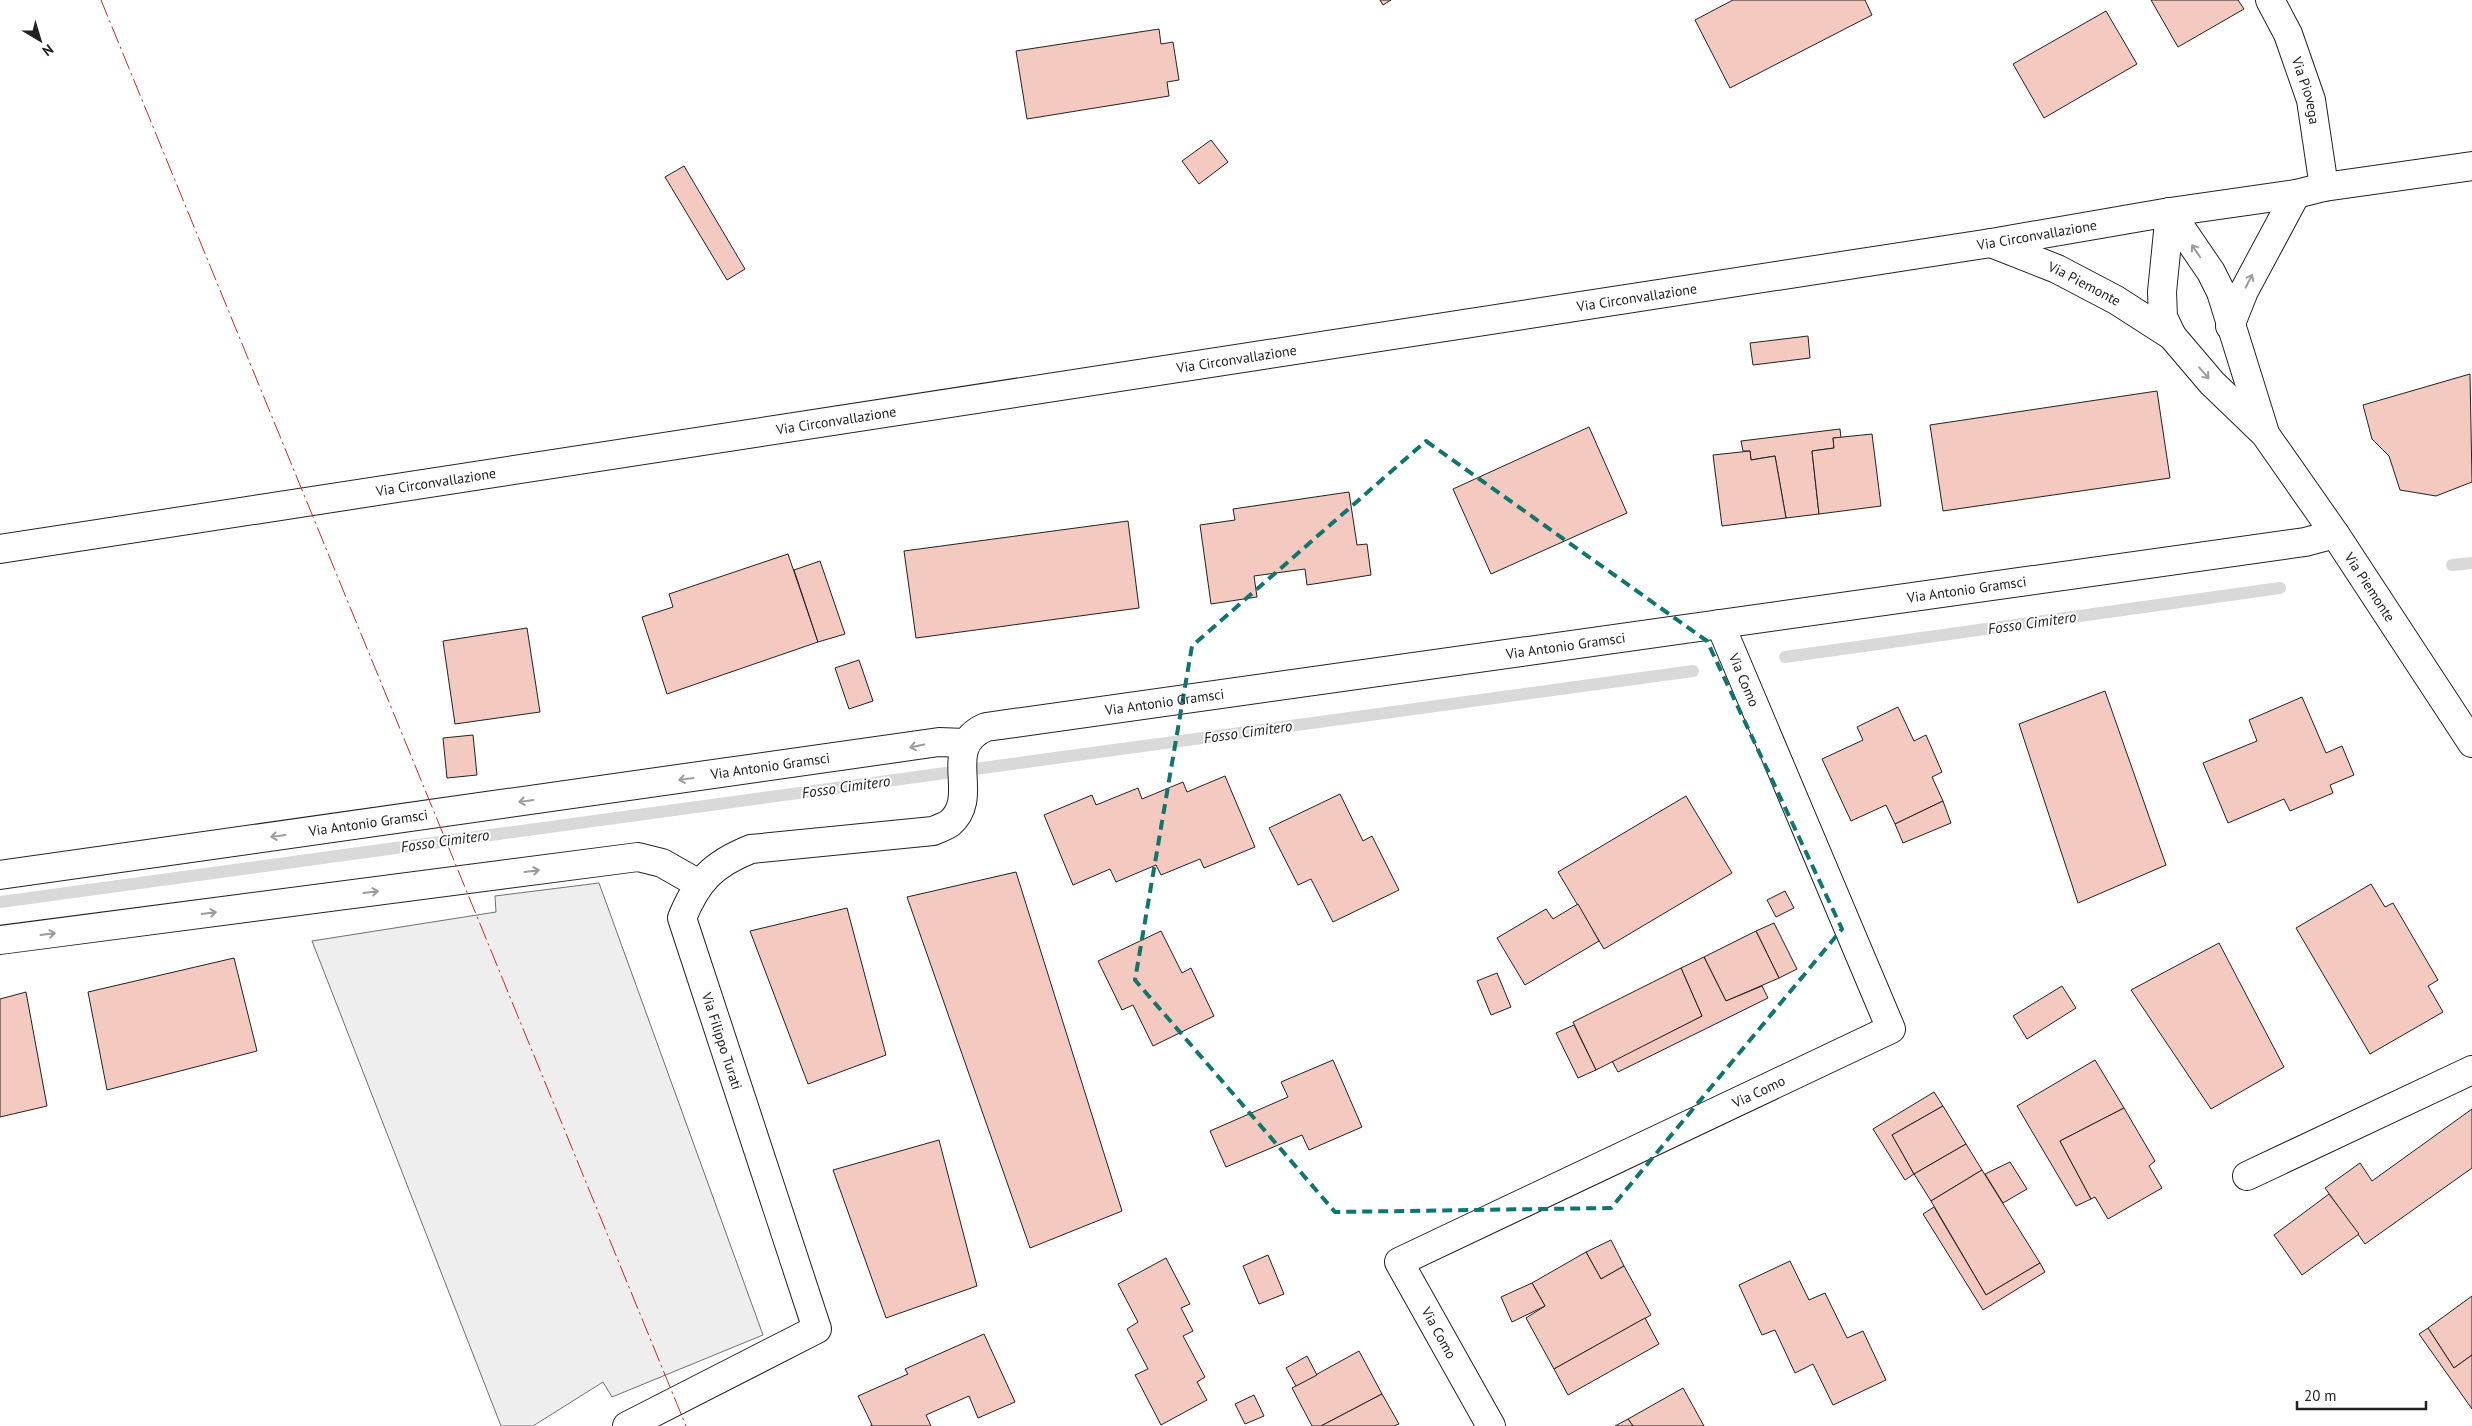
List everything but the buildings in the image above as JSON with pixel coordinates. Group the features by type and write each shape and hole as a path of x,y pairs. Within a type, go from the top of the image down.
{"street":[{"name":"Via Piovega","path":"2270,0 2288,34 2311,100 2324,187"},
{"name":"Via Circonvallazione","path":"0,549 1991,243 2170,212 2296,194 2324,187 2472,166"},
{"path":"2230,326 2244,291 2296,194"},
{"name":"Via Piemonte","path":"2170,212 2211,272 2221,292 2265,434"},
{"name":"Via Piemonte","path":"2170,212 2162,292 2163,317 2172,336 2212,383 2265,434 2335,534 2472,743"},
{"name":"Via Piemonte","path":"1991,243 2057,269 2116,300 2172,336"},
{"name":"Via Antonio Gramsci","path":"0,875 939,742 964,749 973,732 986,727 2305,542 2335,534"},
{"name":"Via Como","path":"1491,1426 1399,1262 1891,1029 1720,624"},
{"name":"Via Filippo Turati","path":"627,1426 817,1329 682,918 689,900 699,884 714,868 729,858 751,849 933,831 951,822 962,804 964,749"},
{"path":"0,940 638,857 662,863 699,884"},
{"path":"2247,1176 2472,1070"}],"highlighted area":[{"path":"1426,441 1707,641 1842,929 1611,1208 1335,1212 1135,980 1192,646"}],"shaded area":[{"path":"599,883 763,1335 612,1397 603,1382 533,1426 501,1426 312,941 496,912 495,896"}],"waterway":[{"name":"Fosso Cimitero","path":"2452,565 2472,563"},
{"name":"Fosso Cimitero","path":"1785,657 2280,588"},
{"name":"Fosso Cimitero","path":"0,902 1693,671"}],"power":[{"path":"101,0 686,1426"}]}
